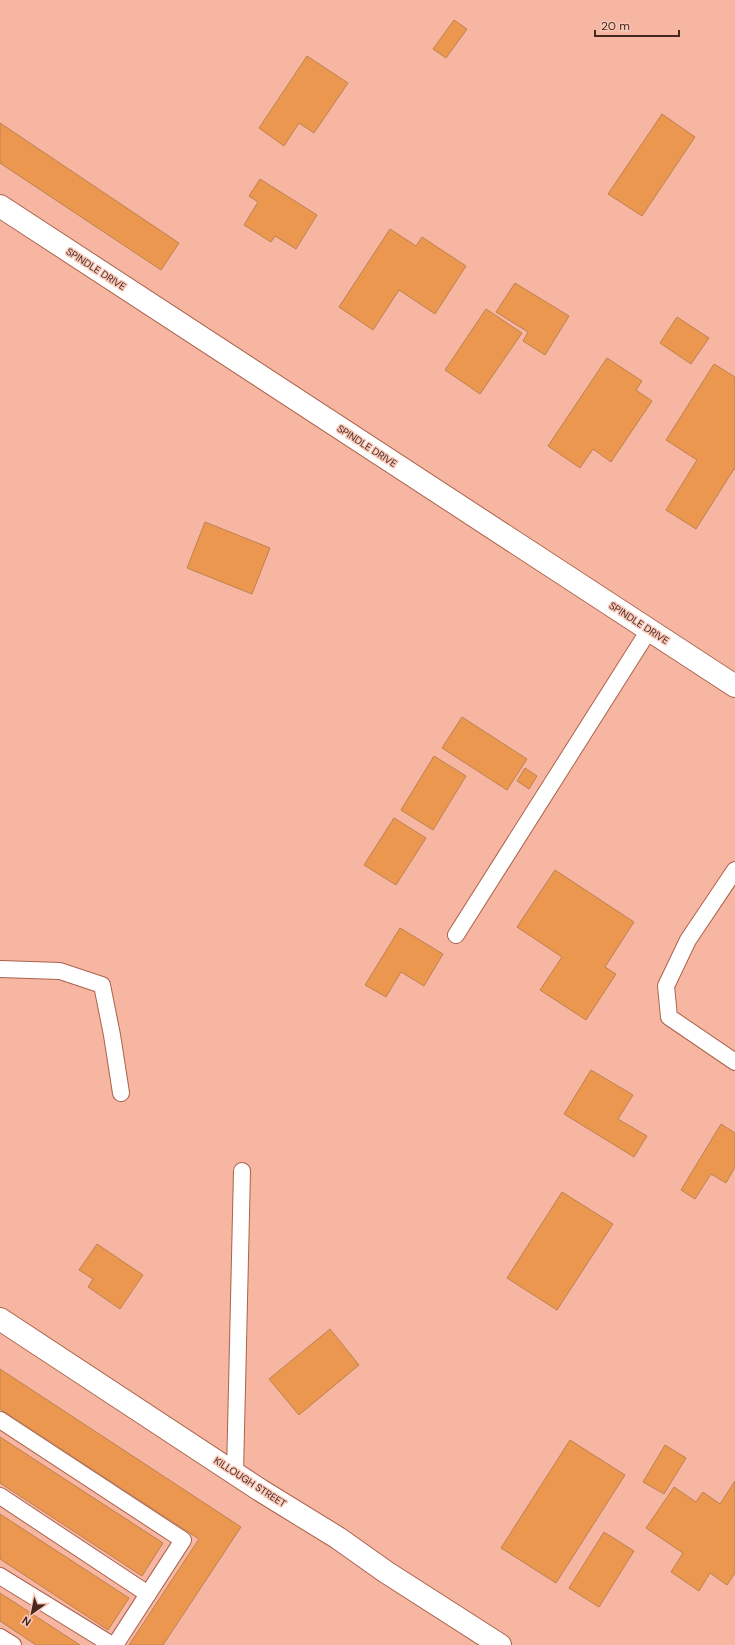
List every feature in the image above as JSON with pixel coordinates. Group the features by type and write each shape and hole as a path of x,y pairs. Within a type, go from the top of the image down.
{"street":[{"name":"SPINDLE DRIVE","path":"0,206 735,686"},
{"name":"KILLOUGH STREET","path":"0,1319 500,1645"}],"lane":[{"path":"456,935 649,630"},
{"path":"735,870 688,940 666,986 669,1017 735,1062"},
{"path":"0,969 60,971 102,985 122,1093"},
{"path":"235,1473 242,1171"},
{"path":"0,1420 183,1540 115,1645"},
{"path":"0,1496 148,1594"},
{"path":"0,1576 112,1645"},
{"path":"0,1637 12,1645"}],"building":[{"path":"454,20 467,29 446,58 433,49"},
{"path":"307,56 348,83 314,133 299,123 284,146 259,128"},
{"path":"662,114 695,137 642,216 608,194"},
{"path":"0,123 179,243 161,270 0,163"},
{"path":"260,179 317,215 296,249 275,236 271,242 244,225 258,202 249,196"},
{"path":"390,229 416,246 422,237 466,266 435,314 399,290 373,330 339,307"},
{"path":"515,283 569,316 545,355 523,341 528,332 496,312"},
{"path":"486,309 522,333 480,394 445,370"},
{"path":"677,317 709,338 691,364 660,343"},
{"path":"607,358 642,381 636,390 652,401 611,462 593,449 580,468 548,446"},
{"path":"714,364 735,377 735,470 734,469 696,529 666,510 697,460 666,440"},
{"path":"205,522 270,548 252,594 187,568"},
{"path":"462,717 527,759 507,790 442,748"},
{"path":"434,756 466,776 433,830 401,810"},
{"path":"525,768 537,776 529,789 517,781"},
{"path":"394,818 426,838 396,885 364,865"},
{"path":"555,870 634,922 605,967 616,974 586,1020 540,990 562,957 517,927"},
{"path":"400,928 443,954 424,986 401,972 386,997 365,985"},
{"path":"591,1070 633,1095 618,1119 647,1136 634,1157 564,1114"},
{"path":"721,1124 735,1133 735,1167 726,1183 711,1174 695,1199 681,1190"},
{"path":"562,1192 613,1224 557,1310 507,1278"},
{"path":"97,1244 143,1275 120,1309 88,1287 93,1279 79,1270"},
{"path":"330,1329 359,1365 299,1415 269,1379"},
{"path":"0,1369 241,1527 163,1645 129,1645 199,1539 0,1409"},
{"path":"0,1437 163,1543 142,1576 0,1483"},
{"path":"570,1440 625,1475 556,1583 501,1548"},
{"path":"665,1445 686,1458 664,1494 643,1482"},
{"path":"735,1481 735,1573 727,1585 710,1573 699,1591 671,1572 683,1553 646,1528 674,1487 696,1502 703,1492 720,1504"},
{"path":"0,1514 129,1598 108,1630 0,1559"},
{"path":"604,1532 634,1551 599,1607 569,1588"},
{"path":"0,1593 80,1645 36,1645 0,1621"}]}
